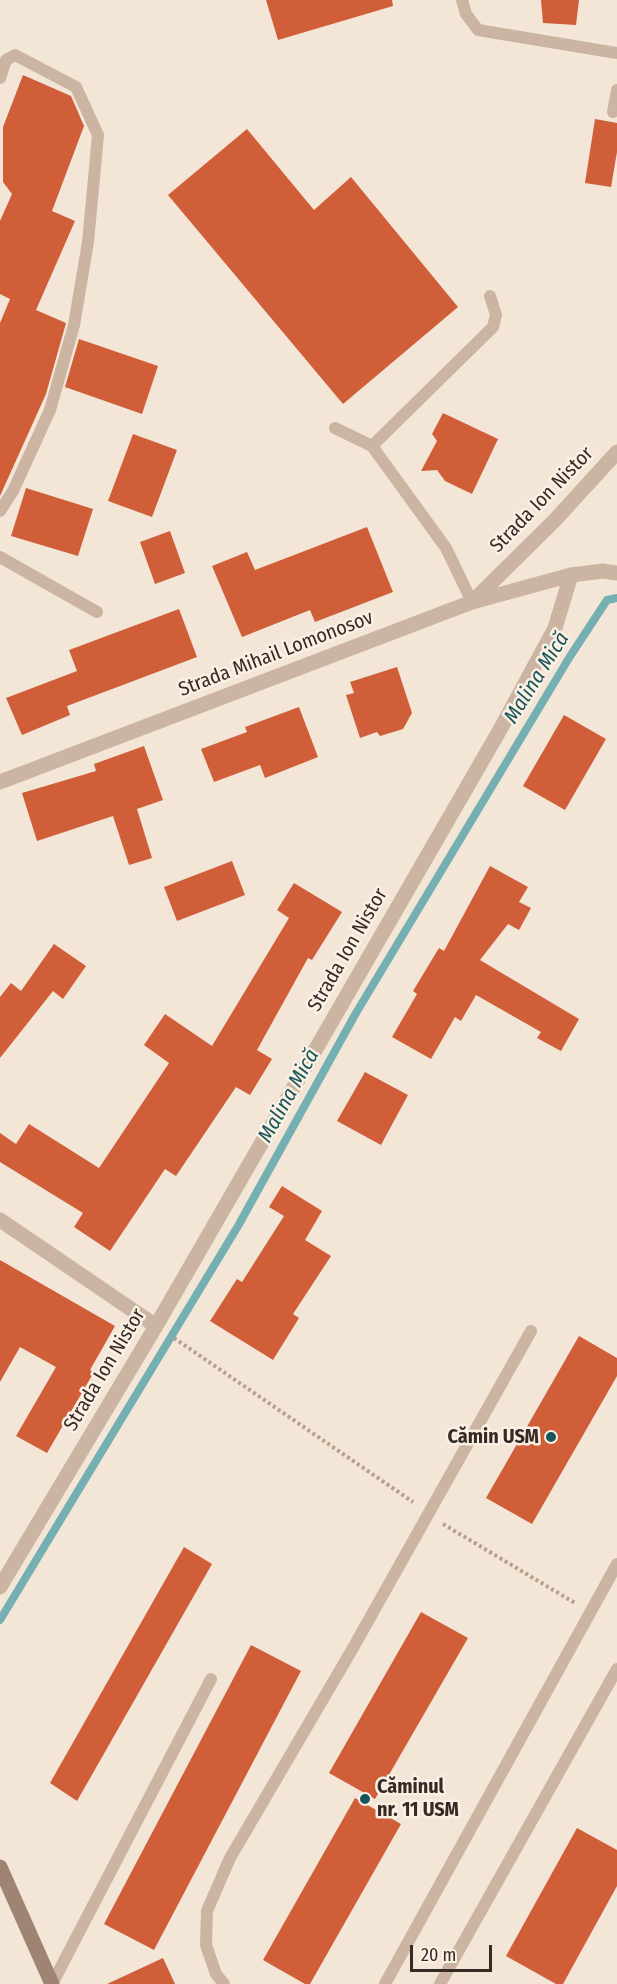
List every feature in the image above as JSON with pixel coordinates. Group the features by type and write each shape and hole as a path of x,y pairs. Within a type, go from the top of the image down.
{"street":[{"name":"Strada Ion Nistor","path":"472,602 555,520 617,452"},
{"name":"Strada Mihail Lomonosov","path":"0,782 472,602 571,575 603,571 617,573"},
{"name":"Strada Ion Nistor","path":"0,1587 156,1326 501,728 555,627 571,575"},
{"path":"0,1220 156,1326"},
{"path":"0,1867 52,1984"}],"lane":[{"path":"462,0 466,14 478,30 617,53"},
{"path":"0,78 6,60 15,55 76,87 98,135 88,242 74,325 50,410 13,491 0,512"},
{"path":"613,112 617,90"},
{"path":"372,446 493,327 496,315 490,296"},
{"path":"335,428 372,446 446,548 472,602"},
{"path":"0,557 96,612"},
{"path":"224,1984 216,1974 206,1945 207,1911 230,1858 531,1331"},
{"path":"386,1984 617,1564"},
{"path":"605,1585 617,1591"},
{"path":"440,1984 617,1669"},
{"path":"52,1984 211,1679"}],"path":[{"path":"156,1326 428,1514 590,1612"}],"building":[{"path":"266,0 392,0 393,6 278,40"},
{"path":"541,0 579,0 576,25 543,23"},
{"path":"23,75 71,96 84,126 52,211 75,221 36,310 66,323 46,394 0,496 0,323 10,299 0,294 0,221 12,194 3,182 3,127"},
{"path":"595,119 617,123 617,152 611,187 585,183"},
{"path":"247,129 314,210 351,177 458,307 343,404 168,195"},
{"path":"79,339 158,366 142,414 65,387"},
{"path":"443,413 498,439 472,494 445,481 437,470 421,471 437,441 432,434"},
{"path":"133,434 177,450 152,517 108,501"},
{"path":"26,488 93,509 78,556 11,536"},
{"path":"367,527 393,592 315,622 310,610 242,637 212,566 247,552 255,570"},
{"path":"170,531 185,573 155,584 140,542"},
{"path":"179,609 197,657 67,706 70,715 22,735 6,698 77,671 69,650"},
{"path":"397,667 412,713 403,729 380,736 377,732 360,738 346,695 354,693 350,682"},
{"path":"299,707 318,757 265,778 260,765 214,782 201,749 247,732 245,727"},
{"path":"564,715 606,739 565,810 523,786"},
{"path":"144,746 163,800 137,809 152,858 129,865 113,816 37,841 22,793 96,771 94,764"},
{"path":"232,861 245,895 177,921 164,887"},
{"path":"490,866 528,887 519,902 531,908 519,930 508,924 480,960 579,1019 561,1051 537,1038 541,1032 476,995 461,1021 455,1017 431,1059 392,1037 417,994 413,991 439,948 444,951"},
{"path":"294,883 342,912 312,960 308,958 257,1050 272,1059 250,1095 236,1087 176,1176 165,1169 110,1251 74,1227 83,1213 0,1162 0,1133 16,1144 29,1124 99,1168 169,1063 144,1045 165,1014 212,1046 289,918 277,910"},
{"path":"54,944 86,966 63,999 53,991 0,1058 0,997 11,983 21,991"},
{"path":"365,1072 408,1095 381,1145 337,1121"},
{"path":"282,1186 322,1211 305,1240 331,1256 293,1314 299,1318 273,1360 210,1321 237,1279 242,1282 284,1216 269,1207"},
{"path":"0,1260 115,1326 90,1370 94,1372 47,1453 16,1436 56,1367 20,1347 0,1382"},
{"name":"Cămin USM","path":"579,1336 617,1358 617,1376 532,1524 486,1498"},
{"path":"184,1547 212,1564 77,1801 50,1783"},
{"path":"421,1612 468,1638 375,1799 329,1773"},
{"path":"251,1645 301,1671 154,1950 104,1924"},
{"path":"355,1798 401,1824 310,1984 305,1984 263,1960"},
{"path":"577,1828 617,1850 617,1886 563,1984 556,1984 506,1956"},
{"path":"163,1958 175,1984 107,1984"}],"waterway":[{"name":"Malina Mică","path":"0,1620 238,1226 356,1013 569,658 607,600 617,598"}],"place":[{"name":"Cămin USM","path":"551,1437"},
{"name":"Căminul nr. 11 USM","path":"365,1799"}]}
